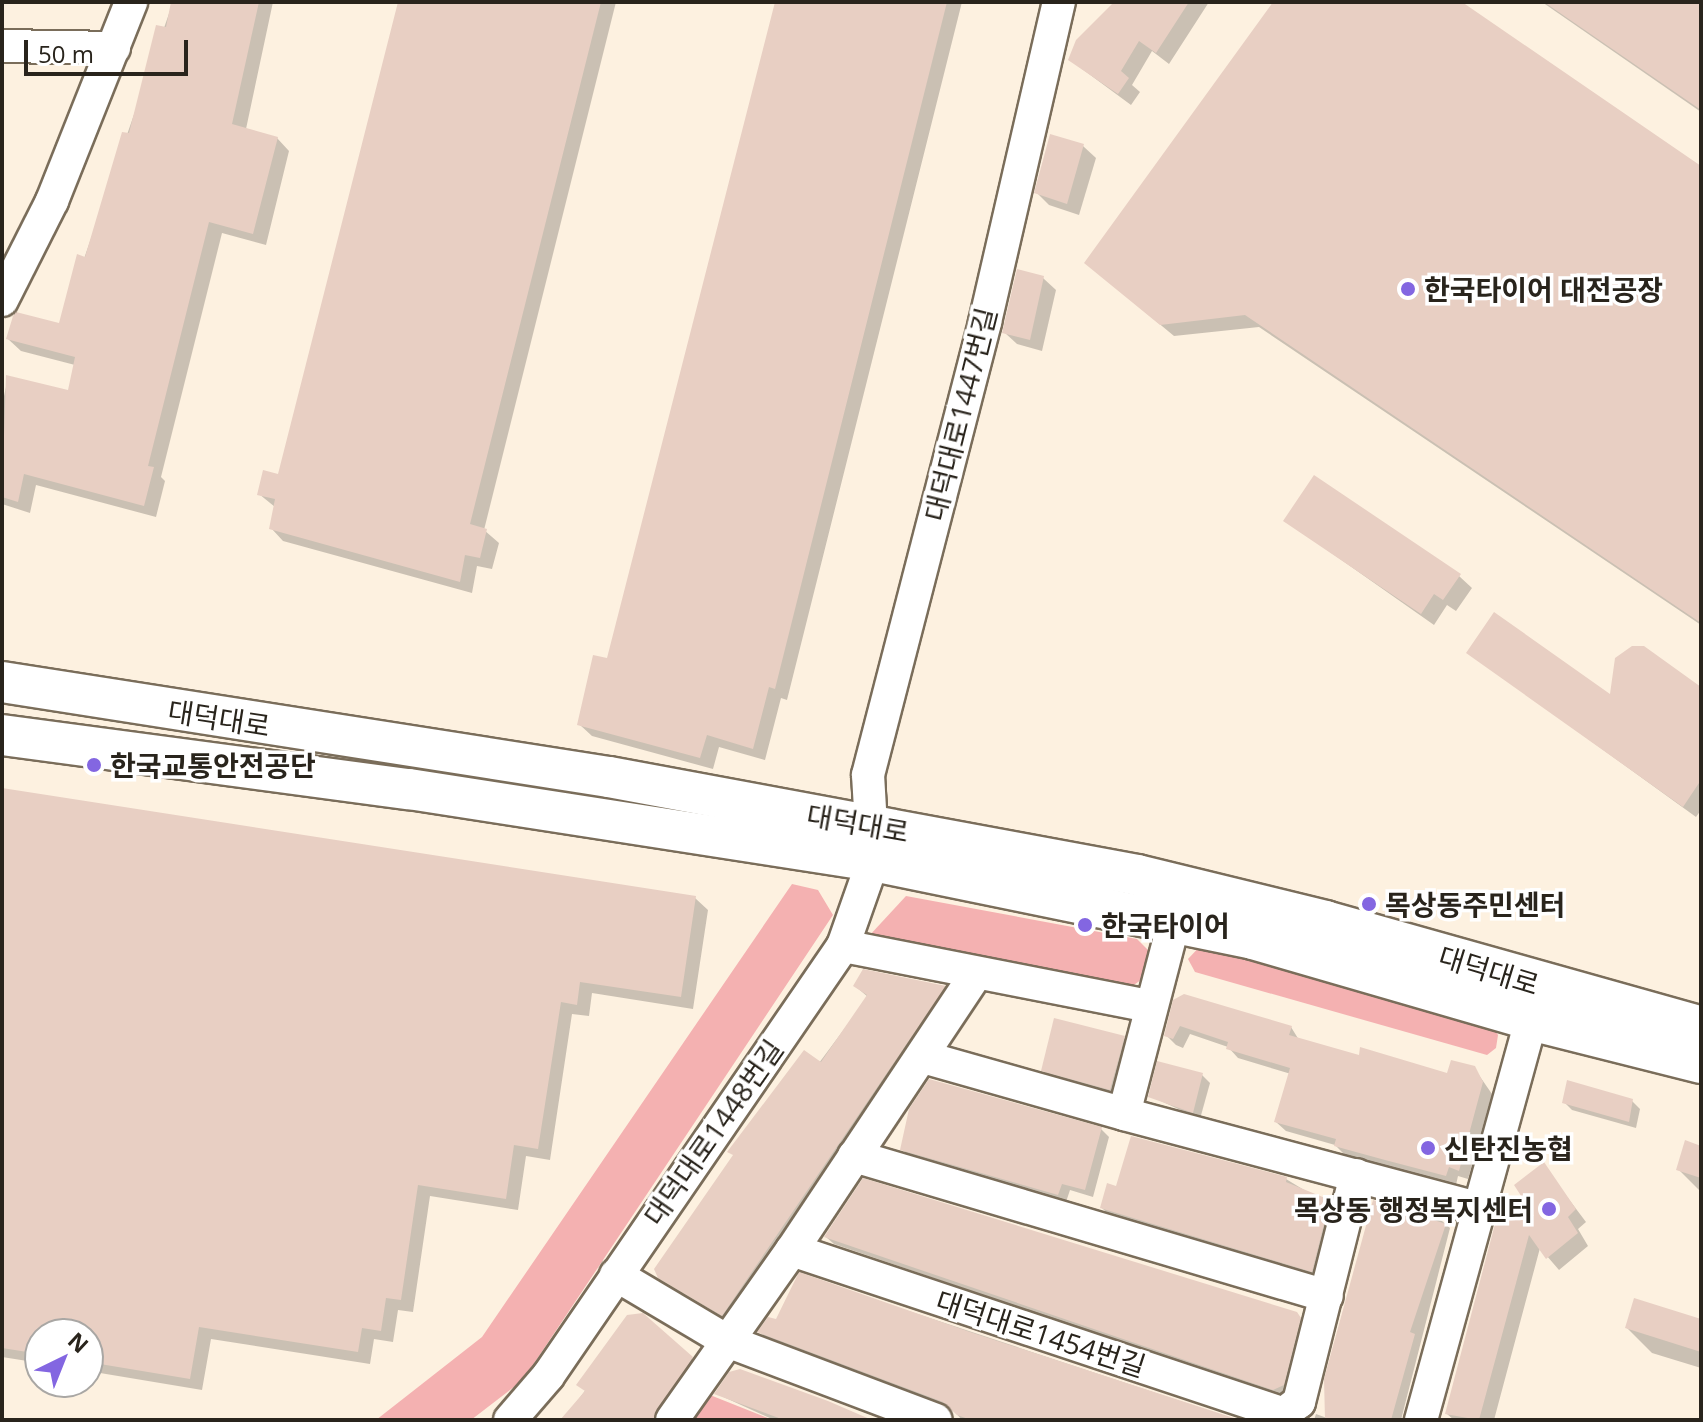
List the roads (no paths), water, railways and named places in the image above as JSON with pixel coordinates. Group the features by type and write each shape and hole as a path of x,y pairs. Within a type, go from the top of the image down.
{"main road":[{"name":"대덕대로","path":"2,682 609,777 1174,922 1536,1003 1701,1027"},
{"name":"대덕대로","path":"2,735 424,791 1137,875 1325,921 1701,1063"}],"street":[{"path":"2,300 52,201 131,2"},
{"name":"대덕대로1447번길","path":"872,843 868,775 985,322 1059,2"},
{"path":"2,46 114,48"},
{"name":"대덕대로1448번길","path":"510,1420 548,1376 843,946 872,843"},
{"path":"1124,1114 1149,1006 1174,922"},
{"path":"843,946 975,976 1149,1006"},
{"path":"672,1420 792,1250 975,976"},
{"path":"1421,1420 1536,1003"},
{"path":"923,1057 1480,1209"},
{"path":"854,1156 1327,1296"},
{"path":"1282,1418 1299,1402 1356,1175"},
{"name":"대덕대로1454번길","path":"792,1250 1282,1418"},
{"path":"616,1275 727,1341 936,1420"}],"place":[{"name":"한국타이어 대전공장","path":"1408,289"},
{"name":"한국교통안전공단","path":"94,765"},
{"name":"목상동주민센터","path":"1369,904"},
{"name":"한국타이어","path":"1085,925"},
{"name":"신탄진농협","path":"1428,1148"},
{"name":"목상동 행정복지센터","path":"1549,1209"}]}
